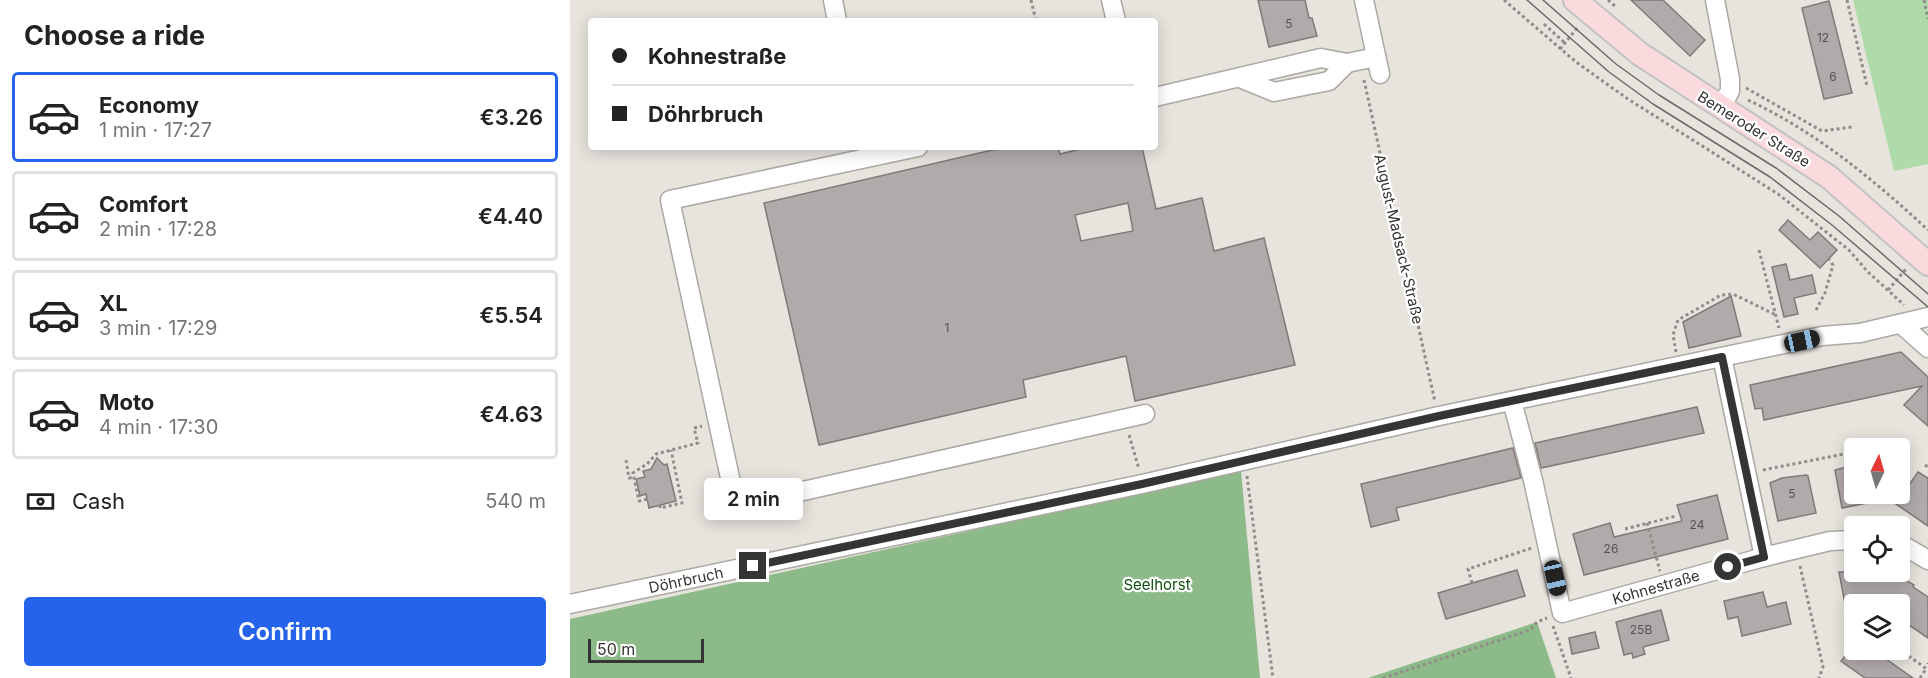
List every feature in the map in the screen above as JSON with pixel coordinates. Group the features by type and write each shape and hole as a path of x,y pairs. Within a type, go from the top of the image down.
{"main road":[{"name":"Bemeroder Straße","path":"1575,0 1640,54 1829,177 1918,266"}],"street":[{"path":"833,0 836,18"},
{"path":"1111,0 1115,18"},
{"path":"1158,96 1321,58 1366,64 1364,0"},
{"path":"1718,1 1730,79 1730,92 1721,107"},
{"path":"891,150 864,153 670,200 732,487 741,499 750,503 1145,414"},
{"name":"Döhrbruch","path":"570,604 1142,484 1439,416 1822,336 1860,333 1924,319"},
{"path":"1901,324 1928,348"},
{"path":"1722,357 1764,557"},
{"path":"1512,401 1547,542 1556,615"},
{"name":"Kohnestraße","path":"1556,615 1764,557 1830,541 1844,540"},
{"path":"1910,549 1928,560"}],"path":[{"path":"1031,0 1035,18"},
{"path":"1504,0 1576,62 1628,99 1778,194 1849,250 1887,290 1924,319"},
{"path":"1847,0 1867,86"},
{"path":"1924,0 1928,19"},
{"path":"1544,24 1565,43"},
{"name":"August-Madsack-Straße","path":"1366,64 1439,416"},
{"path":"1730,79 1822,131 1852,127"},
{"path":"1759,250 1783,345"},
{"path":"1816,310 1826,293 1833,264 1828,258"},
{"path":"1887,290 1918,266"},
{"path":"1679,366 1672,335 1678,320 1720,295 1733,294 1776,315"},
{"path":"1125,418 1142,484"},
{"path":"647,499 639,501 633,473 647,464 656,454 698,443 694,428 718,422"},
{"path":"660,505 660,508 682,503 670,450"},
{"path":"1747,474 1844,454"},
{"path":"1245,459 1274,678"},
{"path":"626,460 629,478 634,477"},
{"path":"1625,529 1676,516"},
{"path":"1647,523 1664,585"},
{"path":"1472,583 1468,569 1547,542"},
{"path":"1796,549 1823,667 1819,678"},
{"path":"1383,678 1530,630 1537,622 1556,615 1571,678"},
{"path":"1910,657 1927,669 1920,678"}],"green space":[{"path":"1853,0 1928,0 1928,164 1894,171"},
{"name":"Seelhorst","path":"1241,471 1260,678 570,678 570,619"},
{"path":"1537,622 1556,678 1368,678"}],"building":[{"path":"1258,0 1305,0 1309,18 1312,18 1317,36 1269,47"},
{"path":"1631,0 1663,0 1705,40 1690,56"},
{"path":"1829,1 1852,93 1824,99 1802,8"},
{"path":"992,150 1059,150 1060,154 1077,150 1143,150 1156,209 1202,198 1214,251 1264,238 1295,365 1135,401 1126,356 1023,380 1026,397 819,445 764,203","holes":["1128,203 1133,231 1081,241 1075,215"]},
{"path":"1788,220 1810,240 1818,232 1837,250 1820,268 1779,230"},
{"path":"1786,264 1790,280 1812,275 1816,293 1794,298 1798,314 1784,317 1772,267"},
{"path":"1731,296 1741,336 1689,348 1683,322"},
{"path":"1901,352 1928,377 1928,426 1904,405 1922,386 1764,420 1762,408 1755,409 1750,385"},
{"path":"1697,407 1704,433 1541,468 1535,443"},
{"path":"1513,448 1521,478 1396,508 1399,520 1371,527 1361,484"},
{"path":"657,458 664,465 667,464 676,501 649,508 646,494 640,496 636,479 645,477 643,471 651,469"},
{"path":"1844,468 1844,504 1862,504 1842,508 1835,470"},
{"path":"1918,472 1928,478 1928,526 1896,504 1910,504 1910,484"},
{"path":"1806,475 1816,513 1778,521 1770,483 1782,478"},
{"path":"1717,495 1728,539 1584,575 1573,534 1610,523 1614,537 1682,521 1677,505"},
{"path":"1517,570 1525,596 1446,619 1438,593"},
{"path":"1839,572 1844,572 1844,582 1909,582 1928,597 1928,638 1910,626 1910,594 1844,594 1844,599"},
{"path":"1763,592 1767,607 1786,602 1791,624 1742,636 1738,617 1728,619 1724,601"},
{"path":"1661,610 1669,640 1643,647 1645,654 1633,658 1632,653 1624,655 1616,622"},
{"path":"1595,632 1599,648 1572,654 1569,638"},
{"path":"1844,657 1844,660 1887,660 1913,678 1865,678 1841,661"}],"tram line":[{"path":"1527,0 1609,72 1653,104 1770,177 1832,225 1928,307"},
{"path":"1543,0 1616,64 1659,95 1776,168 1839,216 1928,294"}],"route":[{"path":"753,566 1142,484 1439,416 1722,357 1764,557 1728,567"}]}
